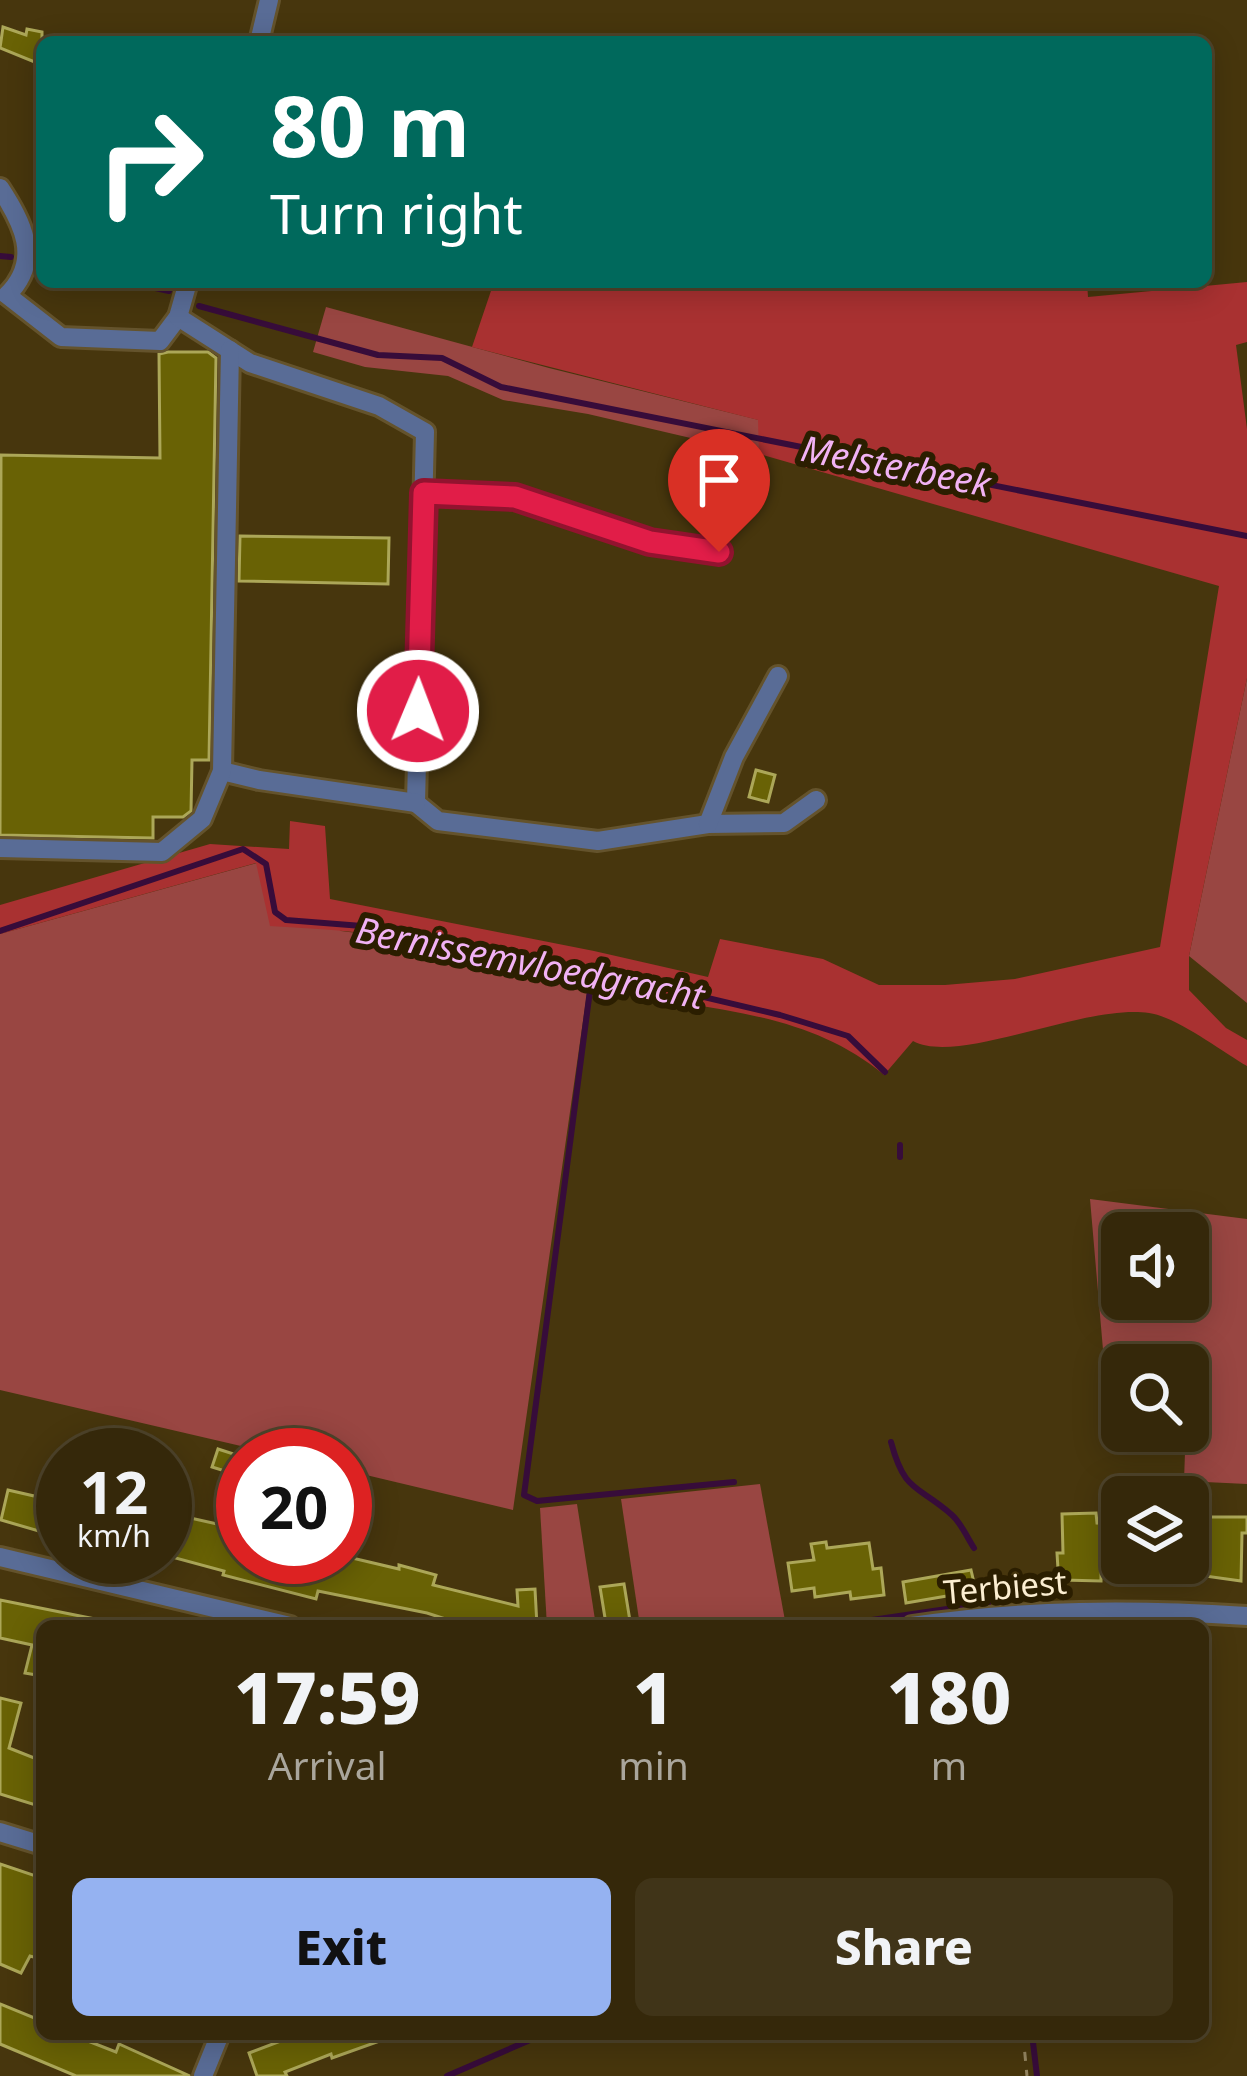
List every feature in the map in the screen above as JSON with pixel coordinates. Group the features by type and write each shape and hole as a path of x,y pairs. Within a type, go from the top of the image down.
{"street":[{"path":"260,36 269,0"},
{"path":"0,188 24,224 26,242 23,273 3,298 61,338 160,341 178,317 186,288"},
{"path":"0,216 24,224"},
{"path":"178,317 250,363 379,406 425,432 416,802"},
{"path":"0,848 162,852 202,819 222,771 230,350"},
{"path":"424,493 515,497 650,542 719,552"},
{"path":"708,824 734,758 778,676"},
{"path":"222,771 416,802 438,821 598,842 708,824 784,823 816,800"},
{"path":"0,1557 265,1620"},
{"name":"Terbiest","path":"963,1620 1040,1611 1247,1616"},
{"path":"0,1832 36,1843"},
{"path":"203,2076 216,2040"}],"path":[{"path":"1023,2040 1027,2076"}],"shaded area":[{"path":"1247,282 1247,342 1236,345 1247,429 1247,678 1189,956 1189,990 1226,1028 1247,1040 1247,1066 1172,1021 1149,1013 1123,1012 960,1046 934,1047 913,1041 884,1075 819,1036 747,1014 597,988 383,936 270,926 256,863 0,934 0,905 210,844 289,849 290,821 325,826 330,899 708,977 720,939 823,959 879,985 1015,979 1160,947 1219,586 759,454 758,420 472,347 492,288 1087,288 1088,297"},
{"path":"326,307 759,420 759,454 588,414 503,400 448,376 365,367 313,352"},
{"path":"1247,678 1247,1003 1189,956"},
{"path":"257,863 341,931 397,938 588,986 513,1510 372,1476 372,1428 216,1428 216,1440 192,1435 192,1428 164,1428 0,1390 0,934"},
{"path":"1090,1199 1192,1212 1101,1212 1101,1320 1209,1320 1209,1214 1247,1219 1247,1484 1184,1476 1185,1452 1209,1452 1209,1344 1103,1344"},
{"path":"760,1484 785,1620 639,1620 621,1499"},
{"path":"577,1504 595,1620 547,1620 540,1508"}],"building":[{"path":"3,27 26,35 27,29 42,32 36,36 36,63 0,48"},
{"path":"208,352 216,358 209,760 192,760 191,811 183,817 153,817 153,838 0,835 1,455 160,458 159,354"},
{"path":"240,536 389,538 388,584 239,581"},
{"path":"756,770 775,775 768,802 749,797"},
{"path":"8,1490 36,1496 36,1530 1,1520"},
{"path":"1096,1513 1101,1523 1101,1581 1063,1580 1057,1553 1063,1553 1062,1514"},
{"path":"1209,1517 1247,1517 1241,1581 1209,1577"},
{"path":"192,1518 216,1524 216,1569 192,1562"},
{"path":"826,1542 827,1548 869,1543 873,1569 881,1568 884,1595 851,1599 850,1592 815,1597 814,1588 792,1591 788,1563 814,1560 811,1544"},
{"path":"372,1563 399,1569 399,1565 436,1575 433,1585 518,1606 517,1590 535,1589 537,1620 449,1620 318,1591 316,1599 258,1584 372,1584"},
{"path":"971,1570 976,1591 906,1603 903,1582"},
{"path":"624,1584 630,1620 605,1620 600,1587"},
{"path":"0,1600 100,1620 36,1620 36,1675 25,1673 32,1645 0,1638"},
{"path":"0,1698 21,1703 9,1748 36,1759 36,1805 0,1794"},
{"path":"0,1864 36,1876 36,1958 30,1956 21,1973 0,1964"},
{"path":"0,2004 36,2019 36,2040 85,2040 116,2052 119,2044 190,2076 76,2076 0,2044"},
{"path":"283,2040 383,2040 332,2058 331,2054 285,2072 287,2076 257,2076 249,2053"}],"waterway":[{"name":"Melsterbeek","path":"0,256 11,257"},
{"name":"Melsterbeek","path":"155,288 169,291"},
{"name":"Melsterbeek","path":"199,306 378,355 442,358 501,387 1247,536"},
{"name":"Bernissemvloedgracht","path":"0,931 243,849 266,864 275,912 286,920 400,929 547,972 619,977 780,1015 848,1036 885,1072"},
{"path":"592,975 524,1495 537,1501 734,1482"},
{"name":"Bernissemvloedgracht","path":"900,1145 900,1157"},
{"name":"Bernissemvloedgracht","path":"891,1442 907,1480 955,1518 974,1548"},
{"path":"872,1620 988,1603"},
{"path":"447,2076 530,2040"},
{"path":"1033,2040 1037,2076"}],"route":[{"path":"418,711 424,493 515,497 650,542 719,552"}]}
